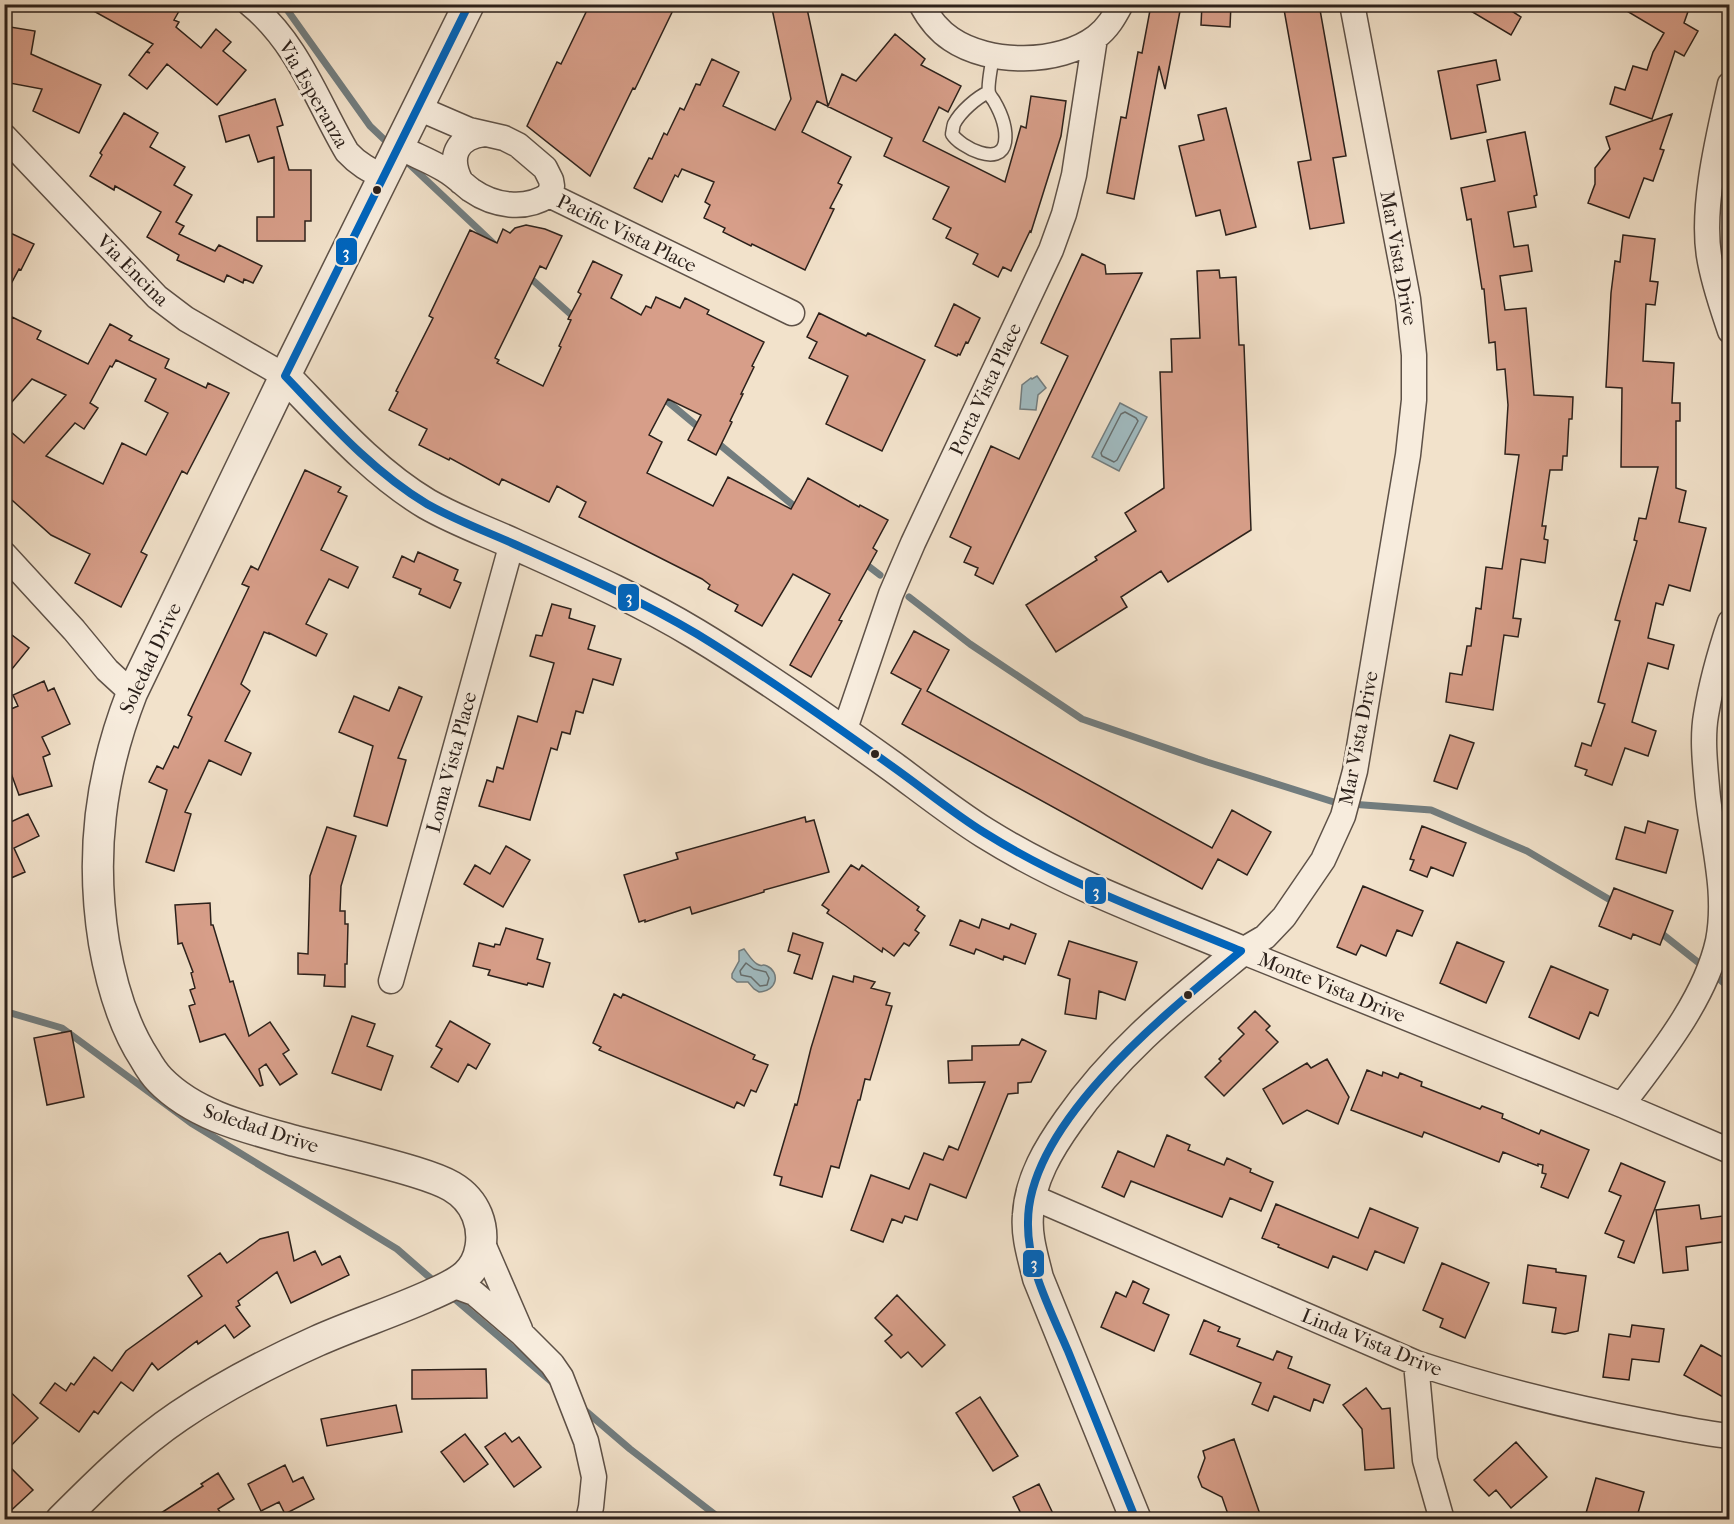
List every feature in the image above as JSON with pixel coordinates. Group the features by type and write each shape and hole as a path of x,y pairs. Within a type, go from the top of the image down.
{"street":[{"name":"Via Esperanza","path":"250,4 274,29 301,64 347,152 364,168 384,177"},
{"name":"Soledad Drive","path":"62,1520 124,1459 178,1416 253,1372 289,1354 452,1285 464,1278 474,1267 480,1253 478,1216 468,1199 456,1188 440,1180 394,1165 262,1132 218,1117 176,1095 157,1078 124,1020 107,963 98,883 100,810 107,771 121,721 132,693 285,375 469,4"},
{"path":"921,4 936,26 949,38 963,46 993,55 1010,57 1045,56 1065,52 1095,38 1108,27 1121,4"},
{"name":"Mar Vista Drive","path":"1136,1520 1038,1278 1029,1241 1027,1216 1030,1196 1038,1173 1053,1142 1081,1102 1116,1061 1160,1017 1241,951 1265,937 1284,917 1323,860 1343,816 1355,771 1408,454 1414,400 1414,355 1408,298 1352,4"},
{"name":"Porta Vista Place","path":"844,732 891,594 1051,250 1064,214 1074,175 1095,38"},
{"path":"1730,84 1714,166 1707,228 1713,276 1730,331"},
{"path":"418,108 454,125 504,138 518,145 545,168 552,186 549,195"},
{"path":"461,182 454,163 457,151 462,142 471,136 484,134"},
{"name":"Via Encina","path":"4,136 157,297 186,319 285,375"},
{"name":"Pacific Vista Place","path":"399,147 445,170 483,197 499,203 529,204 549,195 792,313"},
{"name":"Monte Vista Drive","path":"285,375 353,446 397,483 426,503 652,608 715,646 844,732 984,832 1043,865 1095,891 1623,1105 1730,1151"},
{"name":"Loma Vista Place","path":"391,981 512,543"},
{"path":"4,554 74,630 107,670 132,693"},
{"path":"1623,1105 1677,1030 1709,971 1718,940 1721,899 1718,861 1707,790 1704,744 1706,715 1723,641 1730,622"},
{"name":"Linda Vista Drive","path":"1030,1196 1416,1363 1529,1397 1730,1436"},
{"path":"481,1239 522,1334"},
{"path":"452,1285 474,1293 522,1334 552,1364 561,1377 586,1441 594,1477 588,1520"},
{"path":"1416,1363 1425,1460 1442,1520"}],"lane":[{"path":"989,92 978,97 954,123 952,134 957,141 979,153 992,155 1001,151 1005,144 1005,129 989,92 993,55"}],"water":[{"path":"1037,376 1046,388 1038,395 1036,410 1020,409 1022,385"},
{"path":"1120,403 1147,417 1119,471 1092,457"},
{"path":"744,949 755,963 767,966 774,972 775,981 765,991 759,992 748,982 737,982 732,978 739,961 739,951"}],"building":[{"path":"81,4 183,4 174,20 179,22 176,27 201,48 216,29 231,42 223,51 246,70 217,105 167,64 147,89 129,75 146,52 150,53 147,51 153,44"},
{"path":"590,4 676,4 590,176 527,126 557,62 561,64"},
{"path":"771,4 806,4 828,106 842,74 856,81 895,34 925,59 921,65 961,86 948,112 939,107 923,141 1005,182 1021,126 1026,128 1031,96 1066,101 1061,136 1031,232 1011,271 1003,267 998,277 973,264 978,254 946,238 951,228 933,219 949,187 884,156 892,138 817,101 802,132 851,157 838,183 842,185 830,208 834,209 805,270 723,232 725,228 704,218 710,205 705,202 714,182 682,169 678,177 675,175 662,202 634,188 649,158 652,159 664,133 667,135 680,108 684,110 696,84 700,85 712,59 739,72 723,106 775,130 791,99"},
{"path":"1202,4 1231,4 1230,27 1201,25"},
{"path":"1283,4 1319,4 1346,156 1333,158 1344,223 1310,229 1298,162 1311,160"},
{"path":"1459,4 1501,4 1521,17 1511,35"},
{"path":"1615,4 1673,4 1679,8 1681,4 1690,6 1684,23 1698,31 1684,56 1675,51 1652,119 1610,104 1615,87 1625,90 1633,66 1647,70 1653,52 1664,33"},
{"path":"1151,5 1180,11 1165,89 1159,66 1134,199 1107,193 1121,117 1126,118 1138,52 1142,53"},
{"path":"4,26 35,31 31,54 101,85 79,133 33,111 42,89 4,82"},
{"path":"1496,60 1500,80 1477,85 1486,132 1451,139 1438,71"},
{"path":"275,99 283,125 277,127 289,170 311,170 311,221 305,221 305,241 257,241 257,217 274,217 274,157 258,162 249,135 226,142 219,116"},
{"path":"1226,108 1256,227 1226,235 1220,210 1196,216 1179,146 1204,140 1198,115"},
{"path":"124,113 158,133 150,147 185,167 174,185 192,195 176,222 184,226 179,234 215,251 219,245 262,266 253,283 244,279 243,283 227,275 224,282 177,260 179,255 147,237 161,212 115,186 114,190 90,176 102,155 100,153"},
{"path":"1672,114 1660,149 1664,150 1653,181 1644,178 1629,218 1588,203 1595,184 1595,168 1610,149 1606,137"},
{"path":"1525,132 1537,195 1534,196 1536,207 1508,212 1514,247 1528,245 1532,271 1500,276 1505,310 1526,308 1534,395 1573,397 1572,419 1569,419 1567,456 1563,456 1562,470 1550,470 1542,526 1546,526 1544,539 1548,540 1545,563 1521,559 1513,618 1521,619 1518,637 1504,635 1493,710 1446,702 1450,673 1462,675 1467,646 1471,646 1476,608 1481,609 1486,567 1502,569 1519,455 1505,454 1508,405 1505,369 1497,370 1495,342 1489,343 1484,289 1482,289 1471,219 1467,220 1461,188 1495,181 1487,140"},
{"path":"526,225 562,236 546,269 540,266 495,358 499,360 497,363 543,386 561,347 559,346 571,320 568,319 581,294 578,292 593,261 622,275 611,298 641,315 646,306 651,308 656,297 680,308 685,298 709,310 707,314 764,342 730,421 732,422 716,455 688,440 701,415 668,399 649,435 662,442 647,473 713,506 728,477 791,509 808,478 859,507 860,505 888,520 873,548 877,551 811,677 790,665 830,594 793,574 762,626 735,611 738,605 708,589 710,585 702,579 579,517 586,502 557,486 549,502 502,479 499,485 450,458 449,460 419,445 427,429 389,410 398,392 396,391 433,318 429,316 470,230 497,243 503,229 510,233 515,228"},
{"path":"4,230 34,244 4,297"},
{"path":"1623,235 1655,239 1650,281 1658,282 1655,305 1646,304 1643,361 1674,363 1672,403 1680,403 1680,421 1676,421 1676,488 1686,491 1679,522 1706,528 1690,591 1669,585 1663,605 1656,603 1648,638 1674,645 1668,669 1648,663 1632,722 1656,731 1648,756 1625,748 1612,785 1585,775 1587,770 1575,766 1582,743 1591,746 1605,704 1598,702 1620,621 1615,620 1637,541 1634,540 1639,518 1646,519 1658,467 1621,467 1622,388 1606,387 1611,293 1615,261 1620,262"},
{"path":"1082,254 1105,265 1106,274 1142,273 993,584 975,575 978,568 964,562 971,547 950,537 991,446 1019,459 1068,356 1041,343"},
{"path":"1219,270 1220,278 1236,277 1239,345 1244,345 1251,530 1168,582 1161,571 1121,597 1127,607 1056,652 1026,605 1097,560 1095,557 1136,531 1125,513 1164,488 1160,372 1172,372 1171,339 1200,338 1197,271"},
{"path":"954,304 980,318 968,343 966,342 960,355 957,356 935,346"},
{"path":"819,313 866,336 868,333 925,360 882,451 826,424 848,376 809,358 817,342 807,337"},
{"path":"12,317 41,331 37,339 88,364 110,324 132,336 129,340 169,359 165,368 206,388 208,383 229,393 187,474 182,471 141,552 147,555 121,607 75,583 90,554 51,535 4,493 4,426 24,443 66,395 32,379 4,411 4,332","holes":["116,360 156,379 145,401 168,413 146,455 122,443 103,484 46,456 75,423 84,429 98,408 90,403 110,366 112,367"]},
{"path":"305,470 341,487 338,492 347,496 321,550 358,567 348,588 329,579 306,624 327,634 316,656 264,632 241,684 250,691 225,741 251,753 241,775 209,760 185,812 191,814 174,871 146,862 167,790 149,782 157,766 163,769 174,746 178,748 192,717 188,715 249,587 242,584 251,566 258,570"},
{"path":"418,552 458,570 454,580 461,583 450,608 419,594 421,589 393,577 402,556 414,562"},
{"path":"552,604 571,609 569,618 595,626 588,649 621,659 613,685 593,679 583,713 576,711 570,734 562,732 557,750 551,748 530,820 479,806 487,780 493,782 497,767 503,769 518,716 537,722 554,663 530,656 536,635 542,636"},
{"path":"4,629 29,648 4,679"},
{"path":"914,631 949,650 927,691 1212,848 1232,810 1271,832 1247,875 1218,859 1202,889 902,724 921,689 891,673"},
{"path":"44,681 48,691 54,688 70,724 42,737 50,754 43,757 52,786 19,795 4,754 4,712 18,706 13,695"},
{"path":"399,687 422,697 398,758 406,760 387,826 354,816 373,746 339,732 354,696 389,711"},
{"path":"1450,735 1474,743 1457,789 1434,781"},
{"path":"28,814 39,836 14,848 25,872 4,881 4,825"},
{"path":"805,817 806,822 814,820 829,872 764,890 764,892 692,914 690,907 639,922 624,875 678,859 676,853"},
{"path":"1648,821 1678,830 1666,873 1616,859 1625,827 1645,833"},
{"path":"1422,826 1466,843 1453,876 1431,867 1427,877 1410,870 1414,860 1410,859"},
{"path":"327,827 356,836 341,886 340,911 345,911 345,924 348,924 345,987 324,986 325,975 298,974 298,953 308,954 310,876"},
{"path":"506,846 530,860 503,907 464,884 475,865 490,874"},
{"path":"851,865 859,870 862,865 919,907 917,910 925,916 915,930 919,933 909,946 904,943 894,956 883,948 882,952 827,913 829,910 822,905"},
{"path":"1363,886 1423,911 1412,936 1397,930 1386,956 1361,945 1356,955 1337,947"},
{"path":"1614,888 1673,911 1660,945 1633,934 1631,939 1599,926"},
{"path":"210,903 211,925 213,925 230,982 233,981 249,1036 270,1022 289,1050 283,1054 297,1074 280,1085 266,1064 259,1069 263,1085 260,1086 225,1034 200,1042 189,1006 195,1004 190,990 195,988 191,973 193,972 182,943 178,944 175,905"},
{"path":"982,919 1009,929 1011,924 1036,934 1025,964 1004,956 1003,960 976,949 974,954 950,945 960,920 979,928"},
{"path":"506,928 543,939 537,959 550,963 543,987 488,975 490,970 473,966 479,943 494,947 495,944 500,945"},
{"path":"793,933 823,943 812,979 794,973 800,955 788,951"},
{"path":"1069,941 1137,962 1125,1000 1099,991 1096,1019 1065,1014 1070,979 1058,975"},
{"path":"1457,942 1504,962 1486,1003 1440,983"},
{"path":"1551,966 1608,990 1598,1016 1590,1012 1579,1039 1529,1017"},
{"path":"833,976 853,982 854,976 875,982 871,988 890,993 886,1005 892,1006 870,1080 865,1079 860,1100 858,1100 839,1168 831,1166 822,1197 780,1185 782,1177 774,1175 795,1104 797,1105 811,1048"},
{"path":"614,994 621,998 623,994 755,1055 753,1059 768,1065 756,1092 751,1090 744,1106 737,1102 734,1108 599,1050 601,1047 593,1043"},
{"path":"1255,1011 1270,1026 1266,1030 1278,1042 1224,1096 1205,1077 1244,1034 1238,1028"},
{"path":"352,1016 375,1024 367,1046 393,1056 381,1090 332,1073"},
{"path":"450,1021 490,1044 476,1069 468,1064 458,1082 431,1067 442,1049 436,1046"},
{"path":"71,1031 84,1097 47,1105 34,1038"},
{"path":"1022,1039 1046,1051 1031,1082 1018,1083 1018,1093 1008,1094 966,1198 930,1184 917,1220 905,1216 902,1223 892,1219 883,1242 851,1230 871,1175 909,1189 924,1153 943,1160 949,1146 958,1150 985,1082 949,1083 948,1061 972,1060 972,1046 1019,1045"},
{"path":"1327,1059 1349,1097 1338,1124 1307,1110 1283,1124 1263,1089 1307,1063 1311,1068"},
{"path":"1367,1070 1382,1076 1383,1072 1398,1078 1400,1073 1422,1082 1421,1086 1480,1109 1482,1106 1503,1114 1502,1118 1539,1134 1541,1130 1589,1150 1568,1198 1541,1187 1546,1174 1542,1173 1543,1165 1538,1164 1538,1166 1503,1152 1499,1162 1424,1132 1422,1137 1351,1110"},
{"path":"1167,1135 1190,1145 1188,1150 1224,1165 1227,1158 1273,1182 1261,1211 1230,1198 1222,1217 1131,1181 1124,1197 1102,1187 1118,1151 1154,1167"},
{"path":"1621,1163 1665,1182 1634,1263 1618,1257 1624,1241 1605,1233 1621,1196 1609,1191"},
{"path":"1276,1204 1358,1238 1370,1208 1418,1228 1404,1263 1375,1251 1367,1270 1333,1256 1328,1268 1262,1238"},
{"path":"1699,1205 1701,1219 1730,1215 1730,1241 1686,1247 1688,1270 1663,1273 1656,1210"},
{"path":"288,1232 294,1261 315,1251 322,1265 340,1256 349,1275 291,1303 277,1272 238,1301 240,1305 236,1307 250,1326 234,1338 225,1325 198,1344 197,1341 158,1370 152,1363 133,1391 121,1382 98,1414 94,1411 79,1432 40,1403 55,1383 66,1391 71,1383 74,1385 94,1357 112,1371 126,1351 202,1296 188,1276 220,1253 227,1263 260,1239"},
{"path":"1442,1263 1489,1283 1465,1338 1440,1327 1443,1319 1423,1310"},
{"path":"1528,1265 1586,1276 1578,1331 1565,1334 1552,1332 1556,1308 1523,1303"},
{"path":"1133,1281 1149,1289 1143,1303 1169,1315 1154,1351 1101,1327 1116,1292 1126,1297"},
{"path":"897,1295 945,1345 922,1367 908,1352 901,1358 885,1341 892,1335 875,1318"},
{"path":"1204,1320 1220,1327 1218,1331 1240,1339 1237,1346 1273,1360 1277,1351 1292,1357 1288,1368 1330,1385 1323,1403 1314,1399 1310,1411 1274,1396 1268,1411 1252,1404 1261,1383 1190,1354"},
{"path":"1632,1325 1664,1329 1659,1362 1632,1359 1629,1380 1603,1377 1609,1334 1630,1337"},
{"path":"1701,1345 1730,1361 1730,1401 1684,1375"},
{"path":"486,1369 487,1398 412,1399 412,1370"},
{"path":"4,1386 38,1418 4,1453"},
{"path":"1366,1388 1382,1409 1390,1408 1394,1468 1365,1470 1362,1429 1343,1405"},
{"path":"980,1397 1018,1456 993,1471 956,1413"},
{"path":"396,1405 402,1432 327,1446 321,1419"},
{"path":"505,1433 512,1442 519,1437 541,1467 514,1487 485,1447"},
{"path":"465,1434 488,1464 464,1482 441,1452"},
{"path":"1234,1439 1262,1520 1230,1520 1222,1497 1202,1487 1198,1477 1205,1458 1203,1451"},
{"path":"1516,1442 1547,1477 1511,1508 1496,1490 1489,1496 1474,1480"},
{"path":"4,1461 33,1490 4,1517"},
{"path":"285,1465 293,1482 303,1477 314,1499 285,1514 279,1502 261,1511 248,1484"},
{"path":"218,1473 234,1499 218,1509 225,1520 150,1520 203,1486 201,1484"},
{"path":"1596,1478 1644,1492 1636,1520 1584,1520"},
{"path":"1039,1484 1056,1520 1024,1520 1013,1497"}],"waterway":[{"path":"283,4 370,126 391,146"},
{"path":"407,162 493,243"},
{"path":"527,275 577,320"},
{"path":"661,396 703,431"},
{"path":"714,440 800,511"},
{"path":"863,562 880,575"},
{"path":"909,597 970,644 1082,719 1337,803 1431,810 1527,851 1617,904"},
{"path":"1656,929 1704,967"},
{"path":"1713,974 1730,988"},
{"path":"4,1011 62,1028 191,1123 397,1249 436,1283"},
{"path":"449,1294 552,1382"},
{"path":"581,1407 630,1449 722,1520"}],"transit line":[{"name":"3","path":"469,4 285,376 370,461 388,477 427,504 607,586 697,634 821,716 973,825 1015,851 1078,883 1241,951 1142,1036 1108,1071 1077,1108 1051,1146 1034,1184 1028,1222 1031,1256 1048,1304 1136,1520"}]}
